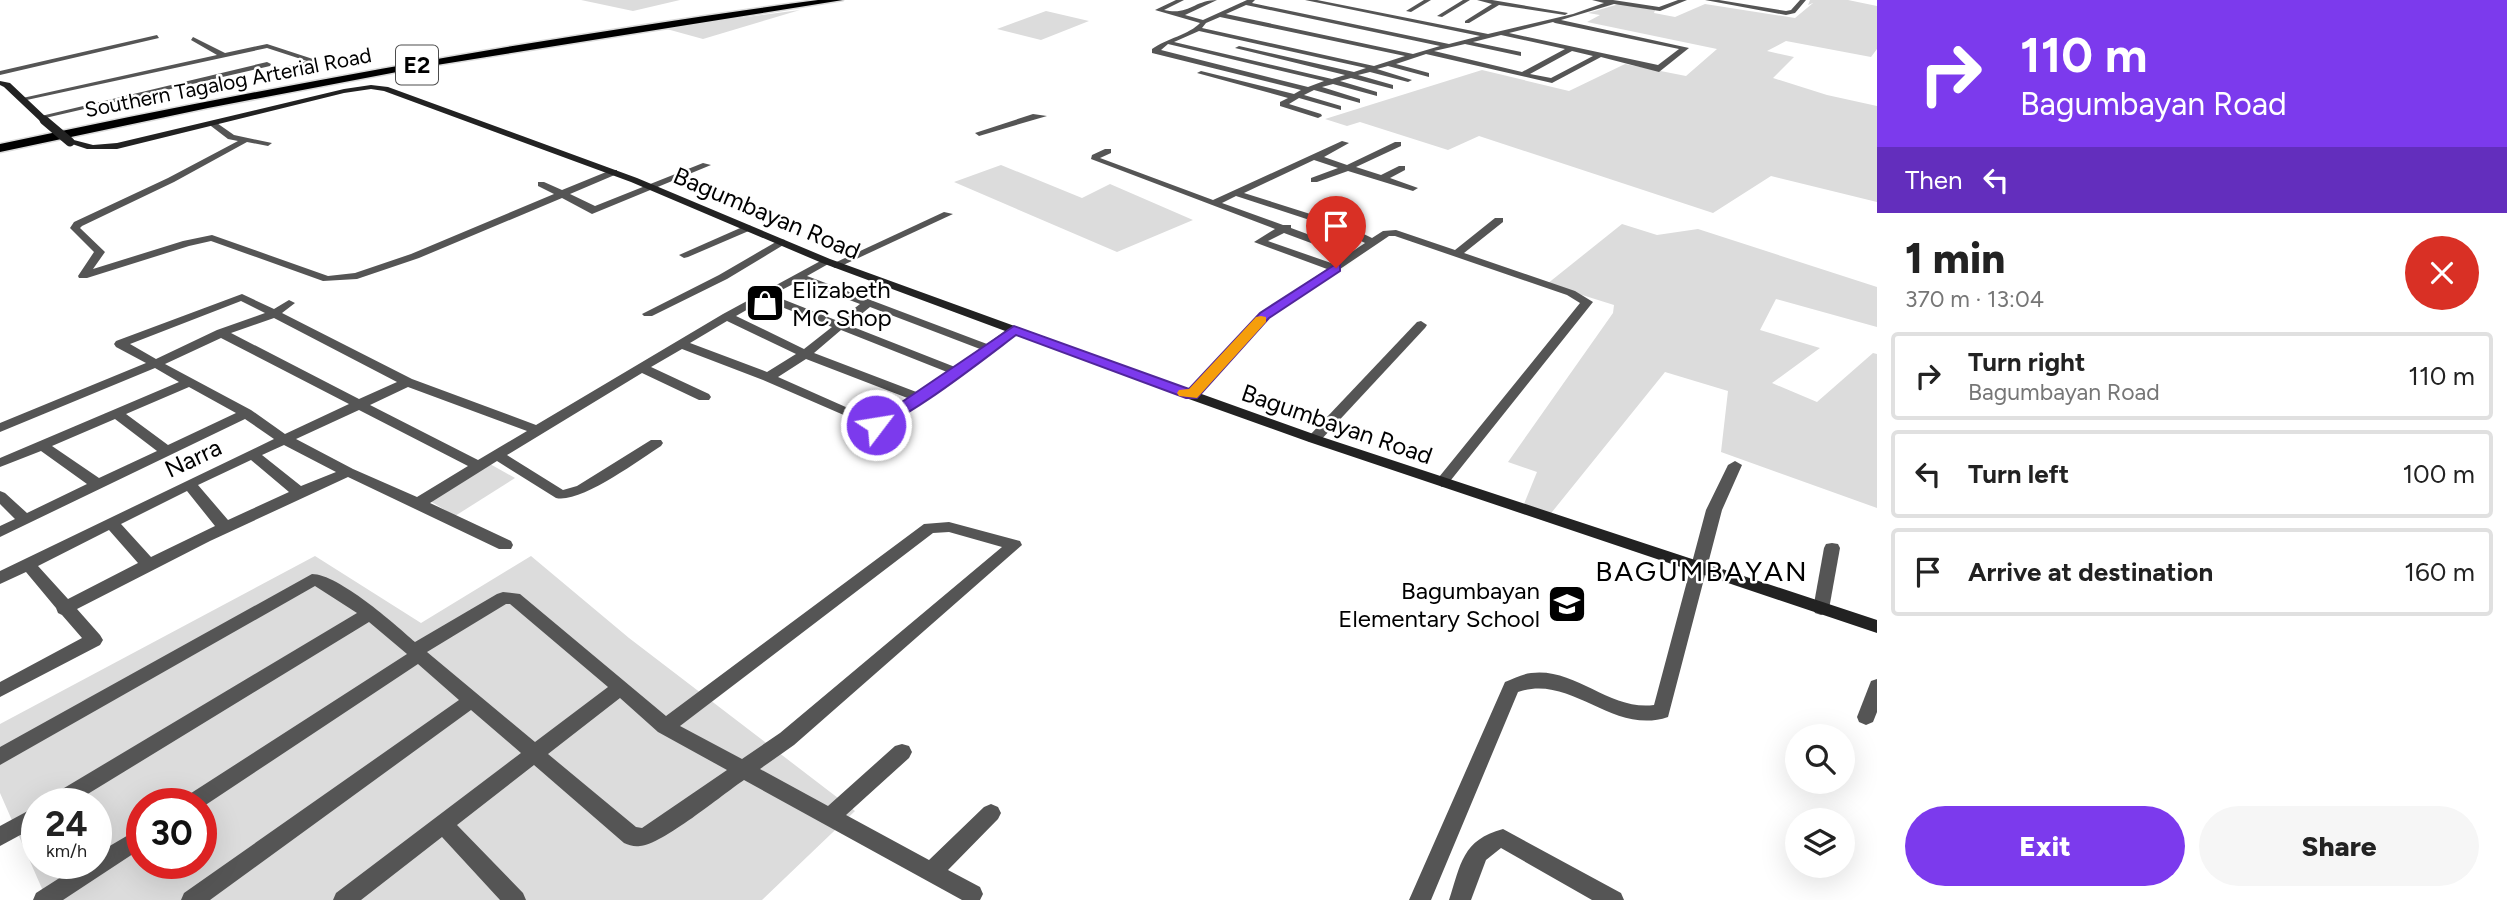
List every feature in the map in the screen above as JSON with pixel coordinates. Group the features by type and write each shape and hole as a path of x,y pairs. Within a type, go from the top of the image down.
{"highway":[{"name":"Southern Tagalog Arterial Road","path":"0,138 429,54 634,21 788,0"},
{"name":"Southern Tagalog Arterial Road","path":"0,148 291,88 458,58 632,29 838,0"}],"street":[{"path":"1181,0 1158,10 1321,46"},
{"path":"1178,16 1214,0"},
{"path":"1268,0 1518,54"},
{"path":"1308,0 1529,48"},
{"path":"1353,0 1385,6"},
{"path":"1409,10 1428,0"},
{"path":"1440,16 1467,0"},
{"path":"1480,0 1575,15"},
{"path":"1535,0 1596,9"},
{"path":"1595,0 1657,9 1684,0"},
{"path":"1651,0 1674,4"},
{"path":"1709,0 1790,12 1802,0"},
{"path":"1747,6 1757,0"},
{"path":"1796,0 1802,0"},
{"path":"1357,101 1155,51 1167,42 1198,29 1205,21 1248,1 1505,61"},
{"path":"1318,116 1283,104 1311,88 1412,56 1575,15 1614,1"},
{"path":"1467,22 1497,3"},
{"path":"1221,78 1373,4"},
{"path":"1397,8 1419,13"},
{"path":"1232,9 1555,81 1600,55"},
{"path":"1487,9 1685,48 1658,69 1499,33"},
{"path":"1219,15 1412,56"},
{"path":"1430,15 1478,24"},
{"path":"1533,25 1678,55"},
{"path":"1489,26 1669,61"},
{"path":"1198,29 1372,69 1408,80"},
{"path":"1183,35 1353,75 1390,87"},
{"path":"0,73 157,37"},
{"path":"193,39 223,55"},
{"path":"1167,42 1332,81 1374,94"},
{"path":"1492,67 1541,42"},
{"path":"22,99 272,46 316,62 280,71"},
{"path":"1522,75 1571,48"},
{"path":"1370,57 1426,75"},
{"path":"0,83 22,99 42,119 267,64"},
{"path":"1201,73 1338,108"},
{"name":"Bagumbayan Road","path":"42,119 70,142 78,146 97,148 214,124 344,91 371,87 399,94 614,172 830,263 1191,395 1314,439 1877,627"},
{"path":"979,133 1033,116 1043,116"},
{"path":"214,124 230,137 268,143"},
{"path":"244,141 171,180 78,224 75,228 100,252 83,276 187,243 212,238 327,279 341,279 415,256 614,172"},
{"path":"1318,157 1345,143"},
{"path":"1314,180 1398,144"},
{"path":"1108,151 1095,159 1354,255"},
{"path":"1214,203 1313,157 1413,188"},
{"path":"541,184 563,193 593,209 592,211 706,165"},
{"path":"1382,178 1402,168"},
{"path":"1236,193 1341,227 1371,242"},
{"path":"418,503 727,316 799,277 948,215"},
{"path":"1306,216 1259,242 1336,268"},
{"path":"1457,253 1499,220"},
{"path":"684,255 747,228"},
{"path":"1191,395 1265,315 1387,233 1396,233 1457,253 1572,293 1587,302 1442,482"},
{"path":"648,314 723,277 780,242"},
{"path":"799,277 988,348"},
{"path":"505,545 348,472 120,344 242,296 407,382 539,431"},
{"path":"764,296 958,372"},
{"path":"0,428 155,364 221,333 274,314 289,303"},
{"path":"768,377 805,354 869,303"},
{"path":"727,316 805,354 920,398"},
{"path":"1314,439 1421,325"},
{"path":"681,344 768,377 876,425 958,372 1014,330"},
{"path":"221,333 478,466"},
{"path":"642,368 704,397"},
{"path":"0,463 189,382"},
{"name":"Narra","path":"0,578 189,484 407,382"},
{"path":"116,413 168,452"},
{"path":"0,532 246,414"},
{"path":"497,455 561,495 582,489 656,443"},
{"path":"42,445 98,485"},
{"path":"253,455 299,492"},
{"path":"1420,900 1511,687 1533,680 1553,682 1629,711 1650,715 1661,712 1714,510 1735,465"},
{"path":"65,609 148,565 299,492 348,472"},
{"path":"189,484 226,528"},
{"path":"0,496 25,520"},
{"path":"112,524 148,565"},
{"path":"0,757 312,580 318,580 370,613 631,836 642,837 652,833 787,739 1014,545 950,527 929,528 664,727"},
{"path":"1821,609 1832,548"},
{"path":"0,690 94,640 27,564"},
{"path":"214,788 503,598 514,598 621,687 664,727 972,894"},
{"path":"81,788 370,613"},
{"path":"1867,717 1877,685"},
{"path":"344,900 621,687"},
{"path":"192,900 472,700"},
{"path":"830,817 902,752"},
{"path":"931,872 991,813"},
{"path":"443,824 508,898"},
{"path":"0,837 21,825"},
{"path":"1460,900 1480,847 1490,840 1503,838 1607,898"},
{"path":"44,900 126,846"}],"shaded area":[{"path":"581,0 680,0 633,11"},
{"path":"1810,0 1848,0 1877,6 1877,49 1871,57 1786,41 1767,51 1794,57 1773,78 1827,95 1877,106 1877,202 1771,176 1713,213 1479,136 1448,150 1360,122 1347,126 1325,119 1482,70 1569,91 1625,64 1686,76 1717,49 1587,22 1600,15 1588,13 1619,4 1655,10 1654,13 1675,17 1705,4 1795,18 1813,3 1808,5"},
{"path":"800,10 703,39 663,28"},
{"path":"1046,11 1089,21 1041,40 997,29"},
{"path":"1001,165 1082,198 1110,184 1193,220 1117,252 954,182"},
{"path":"1622,224 1657,235 1698,229 1877,287 1877,327 1776,299 1760,330 1820,348 1772,383 1817,402 1873,353 1877,354 1877,508 1721,452 1728,391 1665,372 1548,517 1522,509 1537,472 1508,462 1613,313 1614,305 1547,284"},
{"path":"490,464 515,478 455,516 430,501"},
{"path":"315,556 421,623 531,556 629,638 855,811 762,900 47,900 38,879 112,879 112,788 21,788 21,841 0,793 0,724"}],"slow traffic":[{"path":"1185,393 1191,395 1261,320"}],"place":[{"name":"Elizabeth MC Shop","path":"765,303"},
{"name":"Bagumbayan Elementary School","path":"1567,604"}],"district":[{"name":"BAGUMBAYAN","path":"1702,571"}],"route":[{"path":"876,425 958,372 1014,330 1191,395 1265,315 1336,268"}]}
